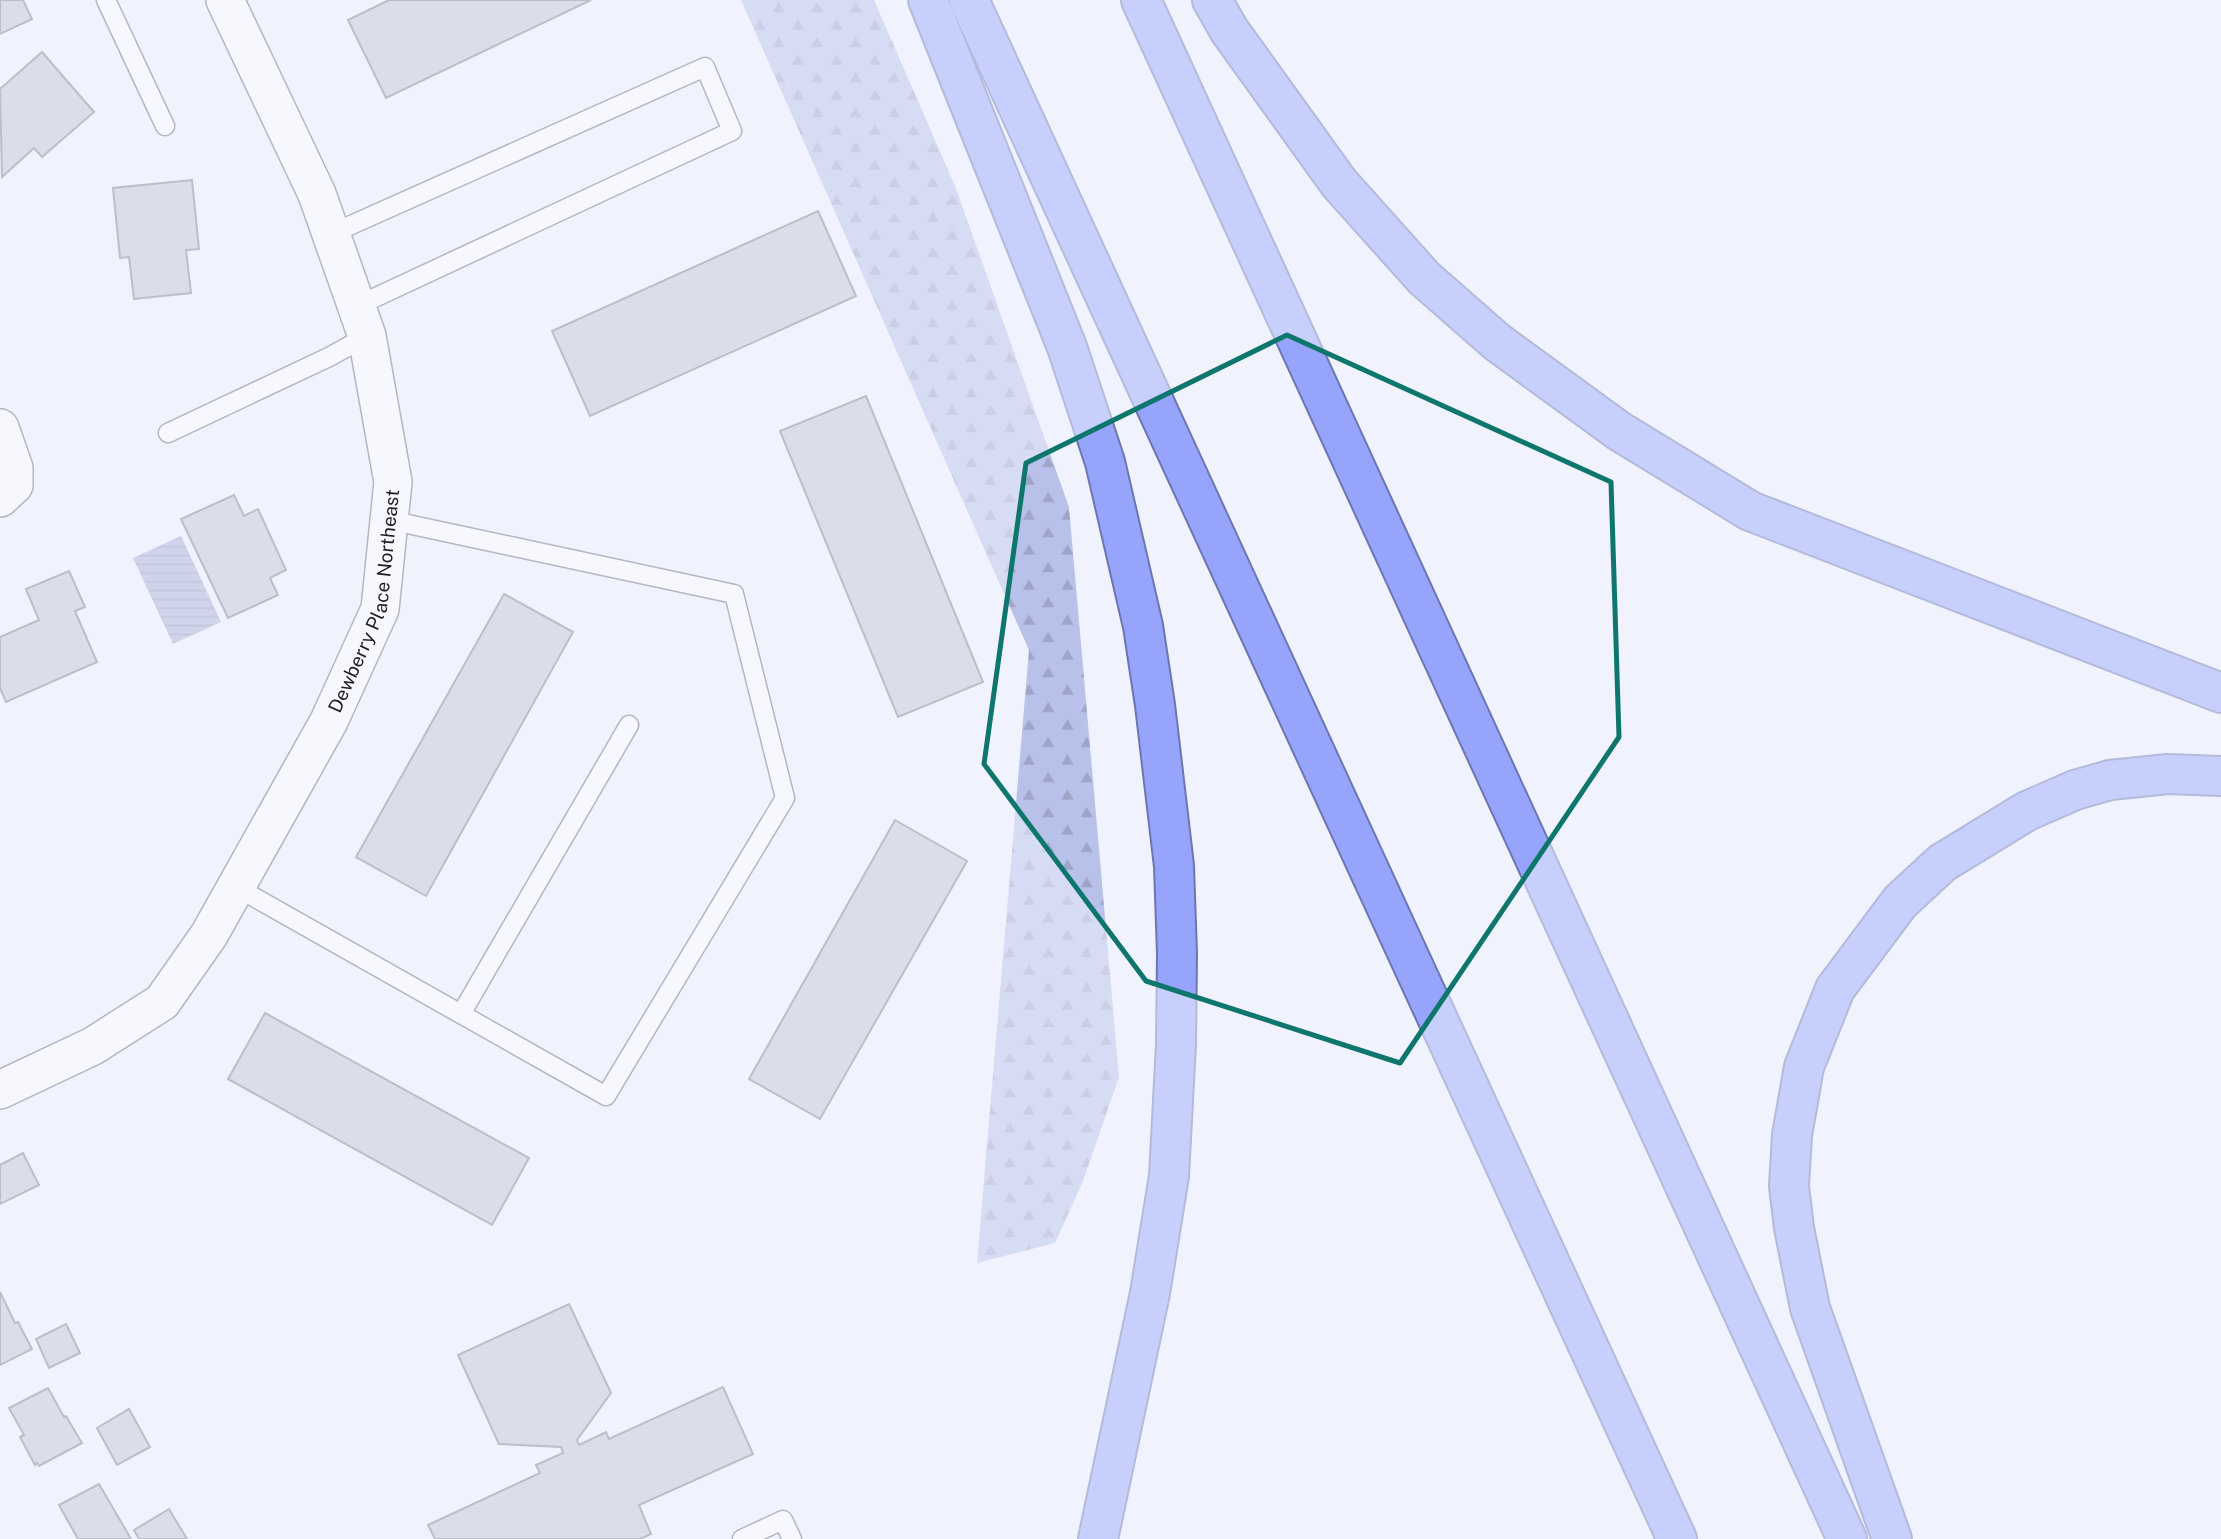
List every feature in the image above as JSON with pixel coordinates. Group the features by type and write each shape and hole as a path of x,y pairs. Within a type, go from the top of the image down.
{"highway":[{"path":"928,0 1067,346 1105,462 1143,626 1174,866 1176,1044 1169,1176 1150,1293 1098,1539"},
{"path":"970,0 1676,1539"},
{"path":"1141,0 1847,1539"},
{"path":"1212,0 1229,30 1339,183 1424,278 1497,342 1619,431 1750,511 2221,693"},
{"path":"1892,1539 1810,1308 1794,1228 1789,1186 1792,1135 1804,1067 1835,989 1900,902 1942,863 2027,811 2075,790 2110,780 2168,774 2221,776"}],"street":[{"name":"Dewberry Place Northeast","path":"0,1090 93,1046 162,1002 209,935 329,721 380,609 393,482 362,321 317,194 225,0"},
{"path":"0,428 15,468 7,492"}],"lane":[{"path":"106,0 165,126"},
{"path":"168,433 330,357 362,321 732,131 705,67 331,234"},
{"path":"236,887 606,1096 785,798 734,594 389,520"},
{"path":"460,1014 629,725"},
{"path":"742,1539 783,1520 792,1539"}],"highlighted area":[{"path":"1287,335 1611,482 1619,737 1400,1063 1146,981 984,764 1026,463"}],"green space":[{"path":"741,0 874,0 955,186 1069,507 1119,1077 1083,1181 1055,1243 977,1263 1029,650"}],"shaded area":[{"path":"181,536 221,622 173,644 133,558"}],"building":[{"path":"0,0 23,0 32,19 0,34"},
{"path":"389,0 591,0 386,98 348,20"},
{"path":"42,52 94,112 42,157 34,148 2,177 0,89"},
{"path":"192,180 199,249 186,250 191,293 134,299 129,257 120,258 113,188"},
{"path":"818,211 856,296 590,416 552,331"},
{"path":"866,396 983,682 898,717 780,431"},
{"path":"234,495 244,516 258,509 286,570 270,578 278,595 228,618 181,519"},
{"path":"69,571 85,607 75,611 97,662 6,702 0,688 0,637 39,620 26,589"},
{"path":"504,594 573,632 426,896 356,857"},
{"path":"895,820 967,861 820,1119 749,1079"},
{"path":"265,1013 529,1158 492,1225 228,1079"},
{"path":"23,1153 39,1185 0,1204 0,1165"},
{"path":"0,1292 32,1349 0,1365"},
{"path":"569,1304 611,1393 577,1440 579,1445 606,1432 609,1439 723,1387 753,1454 639,1505 651,1534 640,1539 435,1539 428,1525 540,1473 536,1465 563,1453 561,1447 499,1444 458,1355"},
{"path":"66,1324 80,1353 49,1368 36,1339"},
{"path":"48,1388 82,1443 39,1466 37,1463 35,1465 20,1437 24,1435 9,1408"},
{"path":"129,1409 150,1447 117,1465 97,1428"},
{"path":"99,1484 131,1539 78,1539 59,1505"},
{"path":"169,1509 187,1539 139,1539 134,1530"}]}
